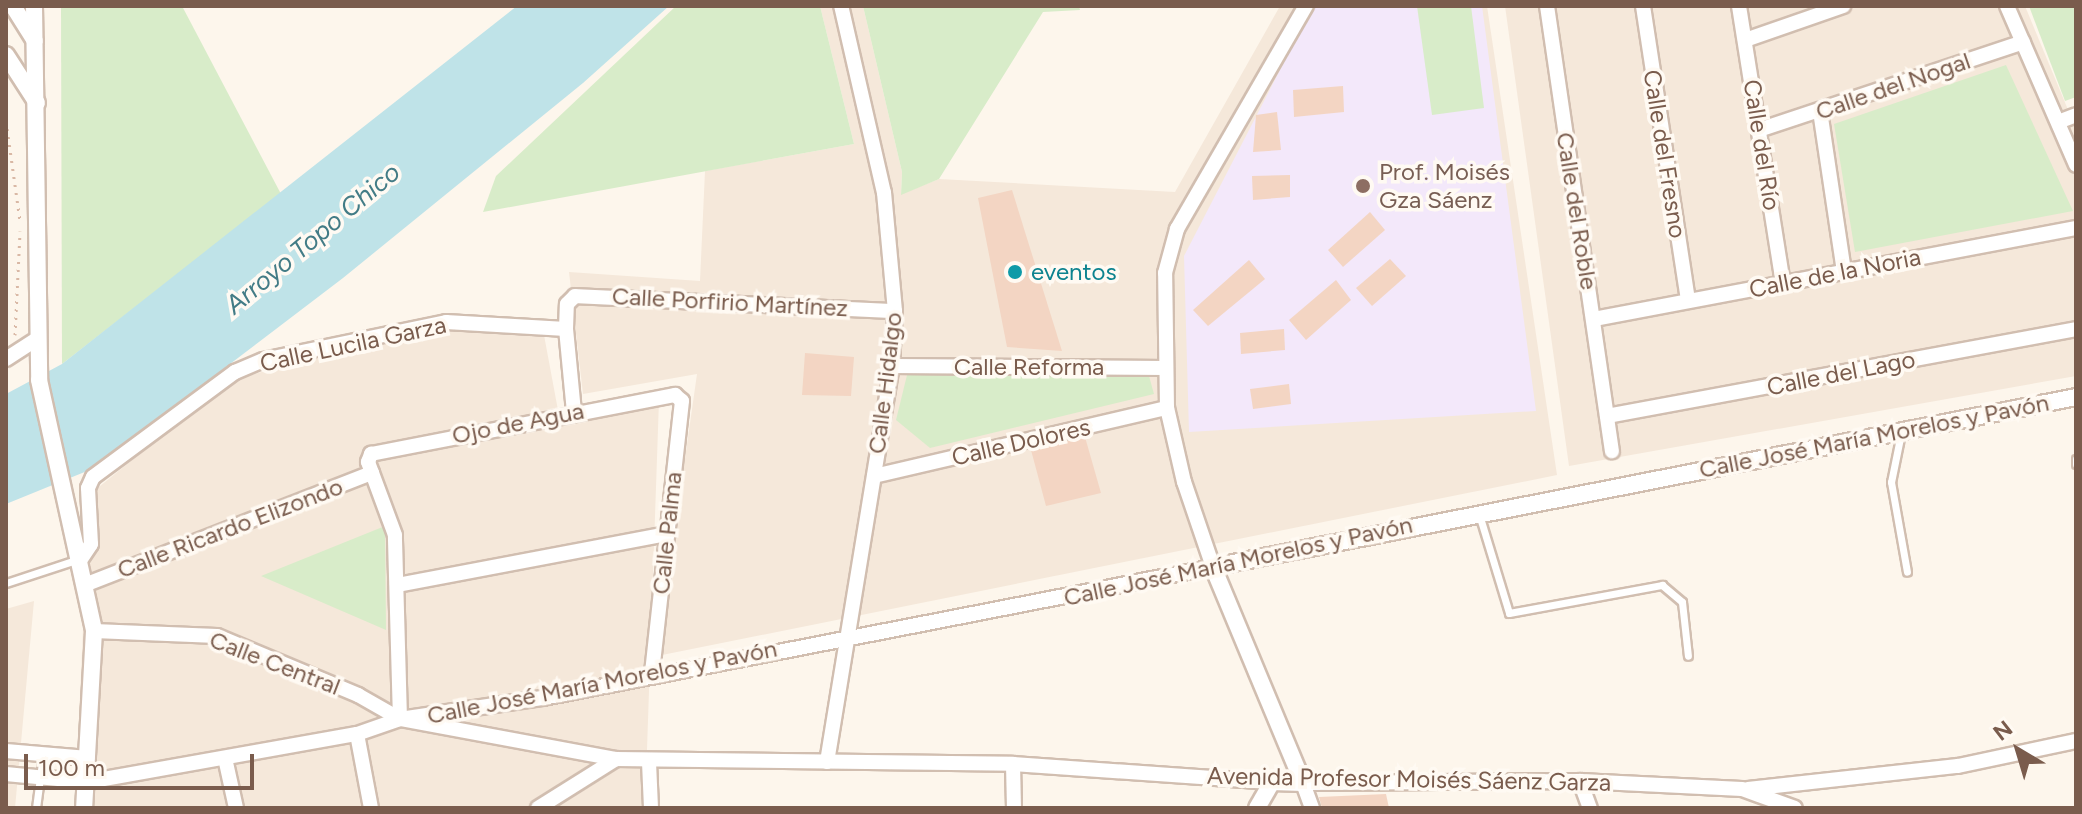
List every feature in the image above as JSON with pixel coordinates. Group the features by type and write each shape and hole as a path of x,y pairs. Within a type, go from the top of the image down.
{"street":[{"path":"13,6 36,43"},
{"path":"34,6 39,380 87,584 94,631 84,808"},
{"name":"Calle Hidalgo","path":"827,762 892,366 895,311 884,193 841,6"},
{"path":"1306,6 1177,229 1165,273 1167,408 1184,482 1213,567 1312,808"},
{"name":"Calle del Roble","path":"1547,6 1612,451"},
{"name":"Calle del Fresno","path":"1643,6 1688,301"},
{"name":"Calle del Río","path":"1739,6 1762,129 1783,283"},
{"path":"1745,40 1843,6"},
{"path":"2007,6 2058,122 2070,136 2076,165"},
{"name":"Calle del Nogal","path":"1762,129 2023,42"},
{"path":"6,55 37,103"},
{"path":"1820,111 1844,271"},
{"path":"2058,122 2076,115"},
{"name":"Calle de la Noria","path":"1594,319 2076,228"},
{"name":"Calle Porfirio Martínez","path":"566,329 567,304 575,296 592,293 895,311"},
{"name":"Calle Lucila Garza","path":"81,559 91,544 88,488 93,477 206,390 263,360 446,322 566,329"},
{"path":"566,329 574,412"},
{"name":"Calle del Lago","path":"1607,416 2076,329"},
{"path":"10,357 37,339"},
{"name":"Calle Reforma","path":"892,366 1166,368"},
{"name":"Ojo de Agua","path":"370,467 379,450 675,395"},
{"name":"Calle Palma","path":"652,674 682,401 675,395"},
{"name":"Calle José María Morelos y Pavón","path":"6,774 87,782 357,734 400,719 543,698 652,674 1213,567 1478,511 2076,397"},
{"name":"Calle Dolores","path":"874,476 1167,408"},
{"path":"370,467 391,517 397,585 400,719"},
{"name":"Calle Ricardo Elizondo","path":"87,584 370,467"},
{"path":"397,585 667,534"},
{"name":"Calle Central","path":"94,631 217,636 358,695 400,719"},
{"name":"Avenida Profesor Moisés Sáenz Garza","path":"400,719 616,759 649,762 1013,764 1303,783 1580,781 1742,789 1795,808"},
{"path":"357,734 371,808"},
{"path":"1742,789 1958,766 2076,741"},
{"path":"6,751 88,758"},
{"path":"225,758 236,808"},
{"path":"538,808 616,759"},
{"path":"649,762 651,808"},
{"path":"1013,764 1014,808"},
{"path":"1580,781 1590,808"},
{"path":"1257,808 1272,782"}],"lane":[{"path":"1902,431 1891,482 1907,572"},
{"path":"1478,511 1509,613 1662,585 1682,602 1688,656"},
{"path":"6,583 81,559"},
{"path":"36,808 43,755"}],"path":[{"path":"6,121 20,221 10,357"}],"shaded area":[{"path":"820,6 863,6 902,172 901,194 939,179 1175,192 1280,6 1487,6 1557,475 657,656 697,374 583,394 569,272 700,281 705,171 854,144"},
{"name":"Prof. Moisés Gza Sáenz","path":"1313,6 1482,6 1536,411 1189,432 1184,256"},
{"path":"1505,6 2025,6 2076,129 2076,376 1569,466"},
{"path":"407,329 544,335 560,421 659,400 645,808 75,808 89,495 228,382"},
{"path":"34,601 15,808 6,808 6,609"}],"green space":[{"path":"61,6 182,6 281,194 62,364"},
{"path":"676,6 820,6 854,144 483,212 496,176"},
{"path":"863,6 1079,6 1080,10 1043,12 939,179 901,195 902,172"},
{"path":"1417,6 1471,6 1484,108 1432,115"},
{"path":"2029,6 2076,6 2076,97 2065,101"},
{"path":"2006,65 2073,211 1855,252 1834,124"},
{"path":"908,371 1149,376 1154,394 930,448 896,420"},
{"path":"385,526 386,630 261,576"}],"water":[{"name":"Arroyo Topo Chico","path":"517,6 669,6 583,83 343,278 92,469 6,504 6,394 62,364"}],"building":[{"path":"1343,86 1344,112 1294,117 1293,90"},
{"path":"1277,112 1281,150 1253,152 1256,115"},
{"path":"1290,175 1290,197 1253,200 1252,176"},
{"name":"eventos","path":"1012,190 1062,351 1007,347 978,198"},
{"path":"1370,212 1385,230 1343,267 1328,250"},
{"path":"1390,259 1406,276 1372,306 1356,288"},
{"path":"1249,260 1265,279 1208,326 1193,310"},
{"path":"1336,280 1351,300 1306,340 1289,320"},
{"path":"1284,329 1285,350 1241,354 1240,333"},
{"path":"805,353 854,357 851,396 802,395"},
{"path":"1289,384 1291,404 1253,409 1250,389"},
{"path":"1085,437 1101,493 1046,506 1031,450"},
{"path":"1386,794 1389,808 1322,808 1319,797"}],"place":[{"name":"Prof. Moisés Gza Sáenz","path":"1363,186"},
{"name":"eventos","path":"1015,272"}]}
